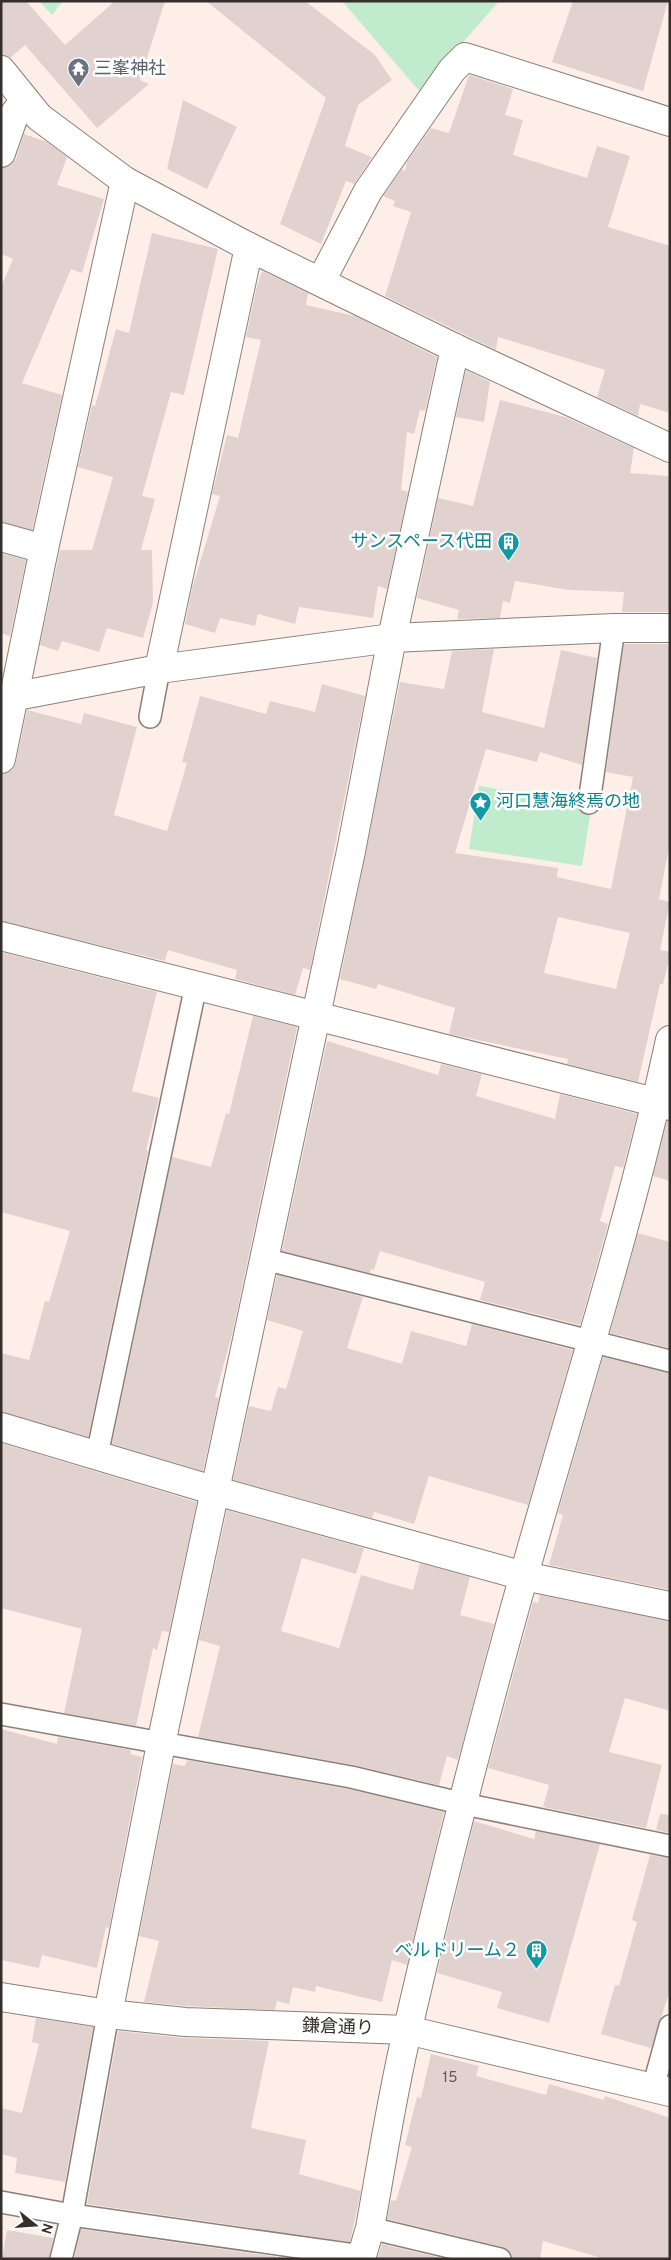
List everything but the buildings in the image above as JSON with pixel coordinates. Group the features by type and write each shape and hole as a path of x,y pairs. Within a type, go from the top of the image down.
{"street":[{"path":"320,280 368,191 452,70 466,57 670,122"},
{"path":"1,70 39,117 125,181 249,247 320,280 455,348 670,448"},
{"path":"1,153 15,113 25,100"},
{"path":"1,759 8,698 44,549 125,181"},
{"path":"159,669 249,247"},
{"path":"108,2014 161,1744 351,852 392,638 455,348"},
{"path":"1,537 44,549"},
{"path":"8,698 159,669 392,638 614,628 670,628"},
{"path":"1,936 663,1105"},
{"path":"361,2257 370,2228 407,2030 464,1804 524,1576 663,1105 670,1040"},
{"path":"1,1427 216,1491 524,1576 670,1606"},
{"name":"鎌倉通り","path":"1,1997 108,2014 185,2022 407,2030 661,2090"}],"lane":[{"path":"589,803 614,628"},
{"path":"150,717 159,669"},
{"path":"96,1455 196,985"},
{"path":"264,1259 670,1361"},
{"path":"1,1714 350,1777 464,1804 670,1846"},
{"path":"61,2259 72,2215 108,2014"},
{"path":"661,2090 670,2026"},
{"path":"1,2202 72,2215 361,2257"},
{"path":"370,2228 500,2259"}],"green space":[{"path":"39,1 63,1 52,15"},
{"path":"342,1 499,1 420,92"},
{"path":"479,786 592,804 582,866 469,849"}],"place":[{"name":"三峯神社","path":"78,88"},
{"name":"サンスペース代田","path":"508,561"},
{"name":"河口慧海終焉の地","path":"480,821"},
{"name":"ベルドリーム２","path":"536,1970"}]}
